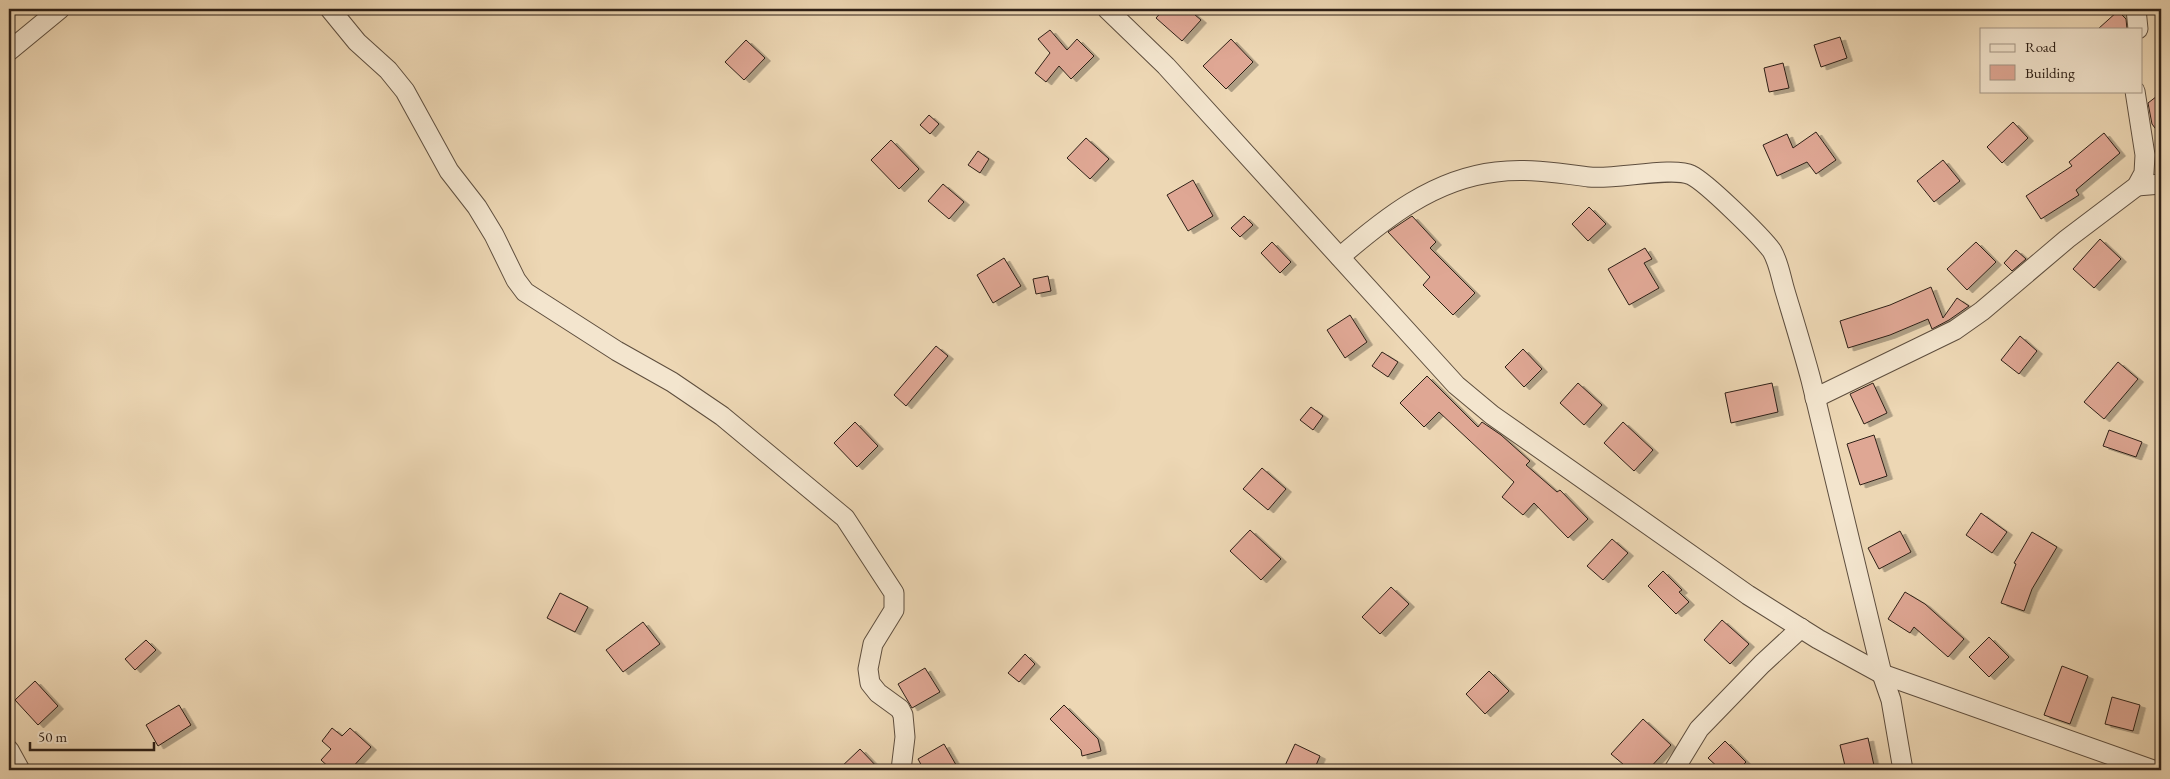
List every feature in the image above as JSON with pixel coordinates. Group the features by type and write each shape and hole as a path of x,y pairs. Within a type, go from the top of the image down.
{"street":[{"path":"9,51 60,9"},
{"path":"330,9 357,42 388,70 405,91 449,171 477,207 494,235 513,275 525,292 617,351 672,382 715,411 845,518 894,592 894,610 873,644 868,669 870,682 878,693 900,709 903,715 905,738 901,770"},
{"path":"1107,9 1166,66 1456,385 1485,409 1733,584 1801,628 1882,674 2153,770"},
{"path":"2136,9 2138,28"},
{"path":"1815,398 1955,330 1982,311 2067,239 2137,186 2144,173 2145,155 2135,92"},
{"path":"1340,257 1404,206 1452,184 1481,174 1512,171 1609,178 1685,172 1722,200 1771,251 1804,352 1882,674 1891,700 1903,770"},
{"path":"2137,186 2161,184"},
{"path":"1674,770 1699,729 1762,664 1801,628"},
{"path":"9,750 20,770"}],"building":[{"path":"1164,9 1188,9 1201,20 1182,41 1156,18"},
{"path":"2118,11 2126,19 2127,28 2099,28"},
{"path":"1050,30 1067,50 1077,39 1094,56 1071,79 1059,66 1046,82 1035,73 1050,53 1038,39"},
{"path":"1840,37 1847,58 1821,67 1814,45"},
{"path":"1231,39 1253,62 1226,89 1203,66"},
{"path":"746,40 765,58 744,80 725,62"},
{"path":"1783,63 1789,88 1769,92 1764,68"},
{"path":"2161,93 2161,136 2152,124 2148,103"},
{"path":"929,115 939,124 930,134 920,125"},
{"path":"2013,122 2028,138 2002,163 1987,147"},
{"path":"1816,132 1836,160 1816,174 1807,162 1777,176 1763,145 1787,134 1793,148"},
{"path":"2104,133 2120,153 2076,190 2079,195 2041,219 2026,196 2072,166 2069,162"},
{"path":"1086,138 1109,159 1090,179 1067,158"},
{"path":"891,140 919,169 899,189 871,160"},
{"path":"978,151 989,159 980,173 968,165"},
{"path":"1943,160 1960,181 1934,202 1917,181"},
{"path":"1193,180 1213,216 1188,231 1167,195"},
{"path":"943,184 964,202 949,219 928,201"},
{"path":"1589,207 1606,224 1588,241 1572,224"},
{"path":"1244,216 1253,225 1240,237 1231,228"},
{"path":"1412,216 1436,242 1430,248 1475,293 1453,315 1423,285 1430,277 1388,232"},
{"path":"2100,239 2121,259 2094,288 2073,269"},
{"path":"1272,242 1291,262 1280,273 1261,253"},
{"path":"1976,242 1996,262 1967,290 1947,269"},
{"path":"1645,248 1652,259 1644,263 1659,288 1629,305 1608,269"},
{"path":"2016,250 2026,259 2012,271 2004,263"},
{"path":"1004,258 1021,286 993,303 977,275"},
{"path":"1048,276 1051,291 1036,294 1033,279"},
{"path":"1931,287 1943,318 1957,298 1969,306 1932,329 1928,319 1890,335 1848,348 1840,321 1890,305"},
{"path":"1350,315 1367,342 1345,358 1327,330"},
{"path":"2020,336 2037,351 2019,374 2001,360"},
{"path":"936,346 948,356 906,406 894,395"},
{"path":"1523,349 1542,369 1524,387 1505,367"},
{"path":"1382,352 1398,362 1388,377 1372,366"},
{"path":"2118,362 2138,379 2104,419 2084,402"},
{"path":"1427,376 1478,427 1482,422 1501,435 1530,461 1526,465 1557,492 1560,490 1588,519 1568,538 1534,503 1523,515 1502,497 1514,482 1439,412 1424,427 1400,403"},
{"path":"1578,383 1602,405 1584,425 1560,403"},
{"path":"1772,383 1778,412 1731,423 1725,393"},
{"path":"1873,383 1887,413 1864,424 1850,394"},
{"path":"1311,407 1323,416 1313,430 1300,420"},
{"path":"855,422 878,446 857,467 834,443"},
{"path":"1623,422 1653,450 1634,471 1604,443"},
{"path":"2109,430 2142,442 2136,457 2103,446"},
{"path":"1874,435 1887,476 1860,485 1847,444"},
{"path":"1262,468 1286,489 1268,510 1243,489"},
{"path":"1981,513 2007,532 1992,553 1966,535"},
{"path":"1250,530 1281,559 1261,580 1230,551"},
{"path":"1900,531 1911,552 1879,569 1868,548"},
{"path":"2032,532 2057,547 2032,589 2024,611 2001,603 2016,564 2014,563"},
{"path":"1612,539 1628,553 1603,580 1587,566"},
{"path":"1663,571 1682,590 1679,592 1689,602 1676,614 1648,586"},
{"path":"1391,587 1409,604 1380,634 1362,617"},
{"path":"1905,592 1925,604 1964,639 1948,657 1914,627 1910,633 1888,619"},
{"path":"560,593 588,607 575,632 547,618"},
{"path":"1722,620 1749,644 1730,664 1704,640"},
{"path":"643,622 660,644 623,672 606,650"},
{"path":"1989,637 2009,657 1989,677 1969,657"},
{"path":"146,640 156,650 135,670 125,659"},
{"path":"1025,654 1035,664 1019,682 1008,673"},
{"path":"2062,666 2088,676 2070,724 2044,715"},
{"path":"925,668 940,692 912,708 898,684"},
{"path":"1489,671 1509,691 1485,714 1466,694"},
{"path":"35,681 58,706 38,725 15,700"},
{"path":"2112,697 2140,705 2133,731 2105,724"},
{"path":"179,705 191,725 158,746 146,725"},
{"path":"1064,705 1098,739 1101,751 1082,756 1081,750 1050,719"},
{"path":"1643,719 1671,745 1648,770 1630,770 1611,754"},
{"path":"332,728 342,736 350,728 371,747 350,770 332,770 321,760 331,749 322,741"},
{"path":"1868,738 1875,770 1846,770 1840,745"},
{"path":"1725,741 1746,762 1738,770 1721,770 1708,758"},
{"path":"944,744 959,770 924,770 918,759"},
{"path":"1295,744 1320,756 1314,770 1283,770"},
{"path":"860,749 880,770 838,770"}]}
